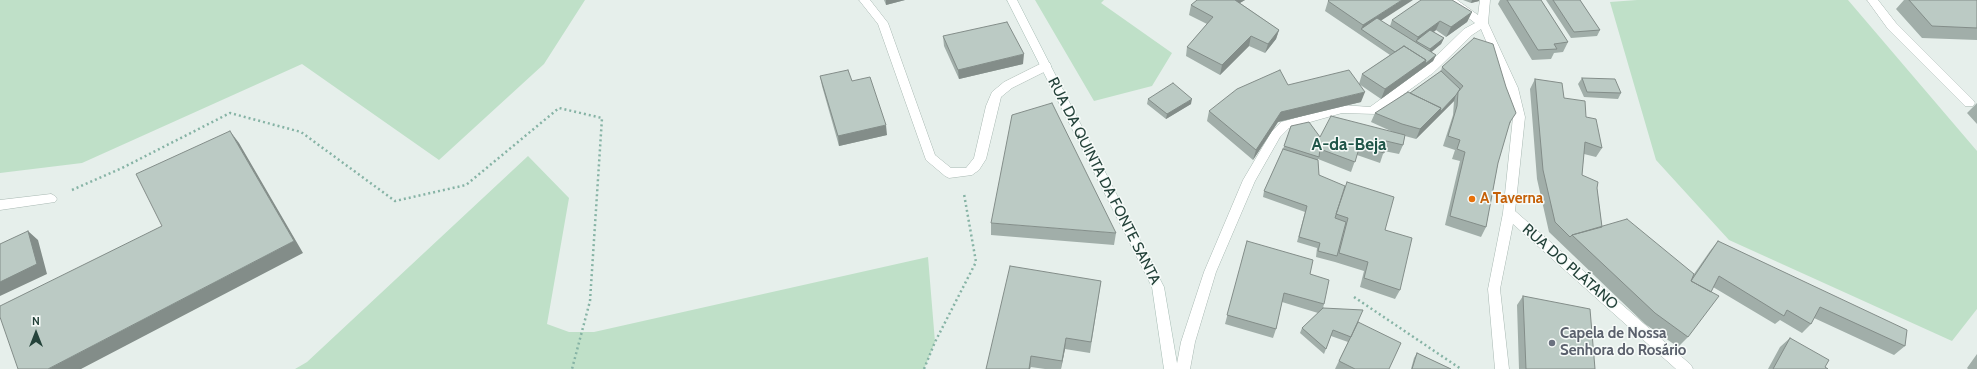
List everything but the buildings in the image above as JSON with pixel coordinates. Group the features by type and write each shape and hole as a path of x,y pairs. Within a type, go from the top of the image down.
{"street":[{"path":"864,0 882,23 930,157 949,173 968,172 975,167 980,159 992,106 996,95 1008,85 1046,66"},
{"name":"RUA DA QUINTA DA FONTE SANTA","path":"1012,0 1158,287 1171,369"},
{"path":"1450,0 1483,22"},
{"path":"1485,0 1483,22 1512,88 1519,117 1509,213 1494,289 1502,369"},
{"path":"1872,0 1892,26 1969,103"},
{"path":"1183,369 1188,342 1210,272 1249,180 1276,134 1285,125 1342,109 1372,111 1430,70 1468,32 1483,22"},
{"path":"0,206 51,199"},
{"name":"RUA DO PLÁTANO","path":"1509,213 1686,369"}],"path":[{"path":"51,199 122,168 230,113 301,132 395,201 466,185 559,108 602,118 590,301 572,369"},
{"path":"924,369 935,342 976,262 960,173"},
{"path":"1354,297 1461,369"}],"green space":[{"path":"0,0 585,0 544,64 439,160 302,64 82,163 0,173"},
{"path":"1035,0 1104,0 1101,3 1172,53 1152,86 1094,101"},
{"path":"1637,0 1848,0 1977,151 1977,309 1952,341 1729,240 1656,160 1610,2"},
{"path":"528,156 569,198 547,324 569,332 594,332 928,257 935,342 924,369 295,369 307,362"}],"place":[{"name":"A Taverna","path":"1472,199"},
{"name":"Capela de Nossa Senhora do Rosário","path":"1552,343"}],"district":[{"name":"A-da-Beja","path":"1349,145"}]}
